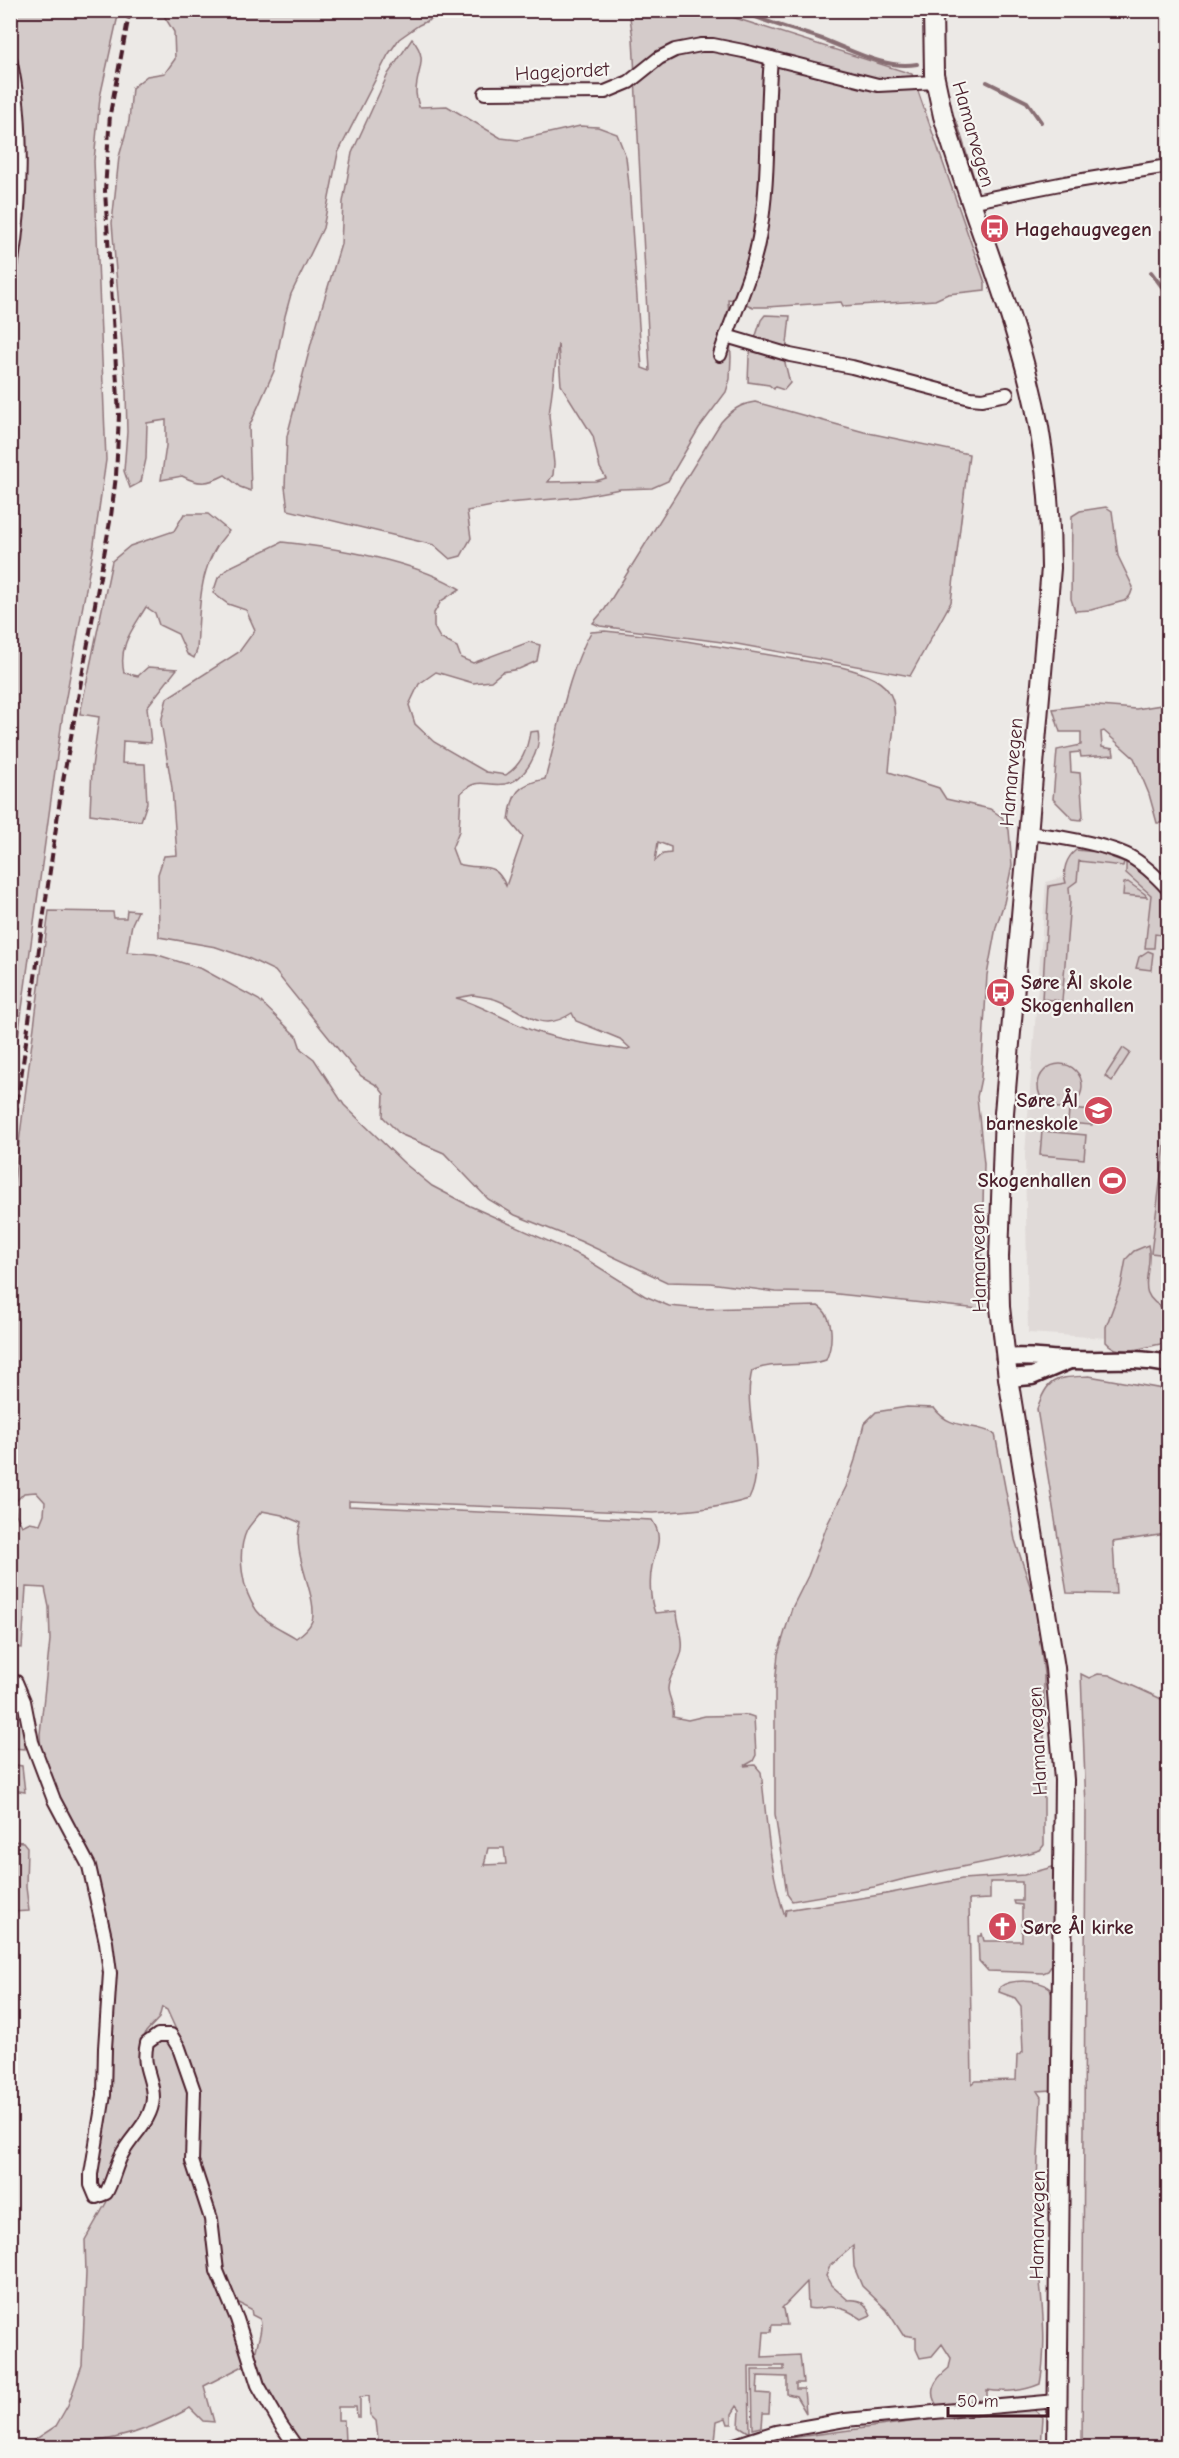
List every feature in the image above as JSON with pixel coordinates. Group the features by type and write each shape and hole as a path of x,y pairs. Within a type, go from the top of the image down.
{"main road":[{"name":"Hamarvegen","path":"933,10 932,49 943,116 1003,298 1027,380 1038,426 1049,496 1051,568 1004,1113 999,1202 1000,1307 1005,1358 1055,1668 1064,1780 1057,2448"},
{"path":"1005,1358 1028,1356 1070,1360 1122,1358 1168,1364"},
{"path":"1008,1378 1032,1376 1070,1360"}],"street":[{"name":"Hagejordet","path":"485,93 613,90 629,82 659,58 691,46 713,45 878,86 936,82"},
{"path":"720,355 759,238 771,58"},
{"path":"10,59 16,97 19,159 16,231 10,272"},
{"path":"970,202 1168,166"},
{"path":"726,336 970,398 982,399 1007,394"},
{"path":"1029,833 1112,850 1129,856 1142,864 1168,889"},
{"path":"10,1681 16,1682 20,1690 32,1742 54,1800 89,1866 106,1942 110,1973 105,2088 91,2174 93,2193 96,2196 106,2193 123,2152 143,2125 152,2107 152,2086 144,2058 147,2043 158,2035 171,2035 179,2048 194,2091 192,2161 211,2219 217,2271 245,2341 258,2385 276,2418 297,2448"},
{"path":"725,2448 776,2432 845,2420 1057,2401"}],"shaded area":[{"path":"11,11 119,11 100,97 94,161 106,460 93,551 63,713 11,1088"},
{"path":"161,11 467,11 436,17 419,25 399,39 388,55 338,153 323,228 291,294 274,371 249,427 251,491 240,487 225,475 204,482 182,476 161,480 166,446 166,420 147,423 146,459 141,482 130,488 124,471 127,432 126,392 112,223 119,157 129,121 132,88 147,76 165,73 175,59 174,32"},
{"path":"629,11 713,11 912,74 985,283 985,290 948,294 935,300 843,306 841,302 753,307 728,299 731,357 730,379 726,392 699,428 668,481 652,488 620,489 578,497 507,503 467,511 471,538 461,556 450,559 434,545 288,510 285,487 287,436 312,340 341,244 343,202 352,153 388,74 412,39 421,59 416,92 419,107 447,106 501,138 518,140 580,126 598,127 617,134 626,157 629,185 642,368 650,371 633,38","holes":["558,344 561,385 593,436 600,468 606,478 596,481 548,482 553,475 554,464 549,415"]},
{"path":"953,120 957,122 976,184 971,181"},
{"path":"765,315 790,316 785,363 790,383 784,390 748,382 749,357 761,320"},
{"path":"755,402 864,432 969,454 951,602 910,676 737,644 600,626 593,623 605,609 721,422 737,408"},
{"path":"1106,507 1112,511 1118,556 1133,587 1129,597 1124,601 1091,610 1075,611 1071,599 1072,516 1080,511"},
{"path":"184,514 208,514 229,531 211,557 206,572 200,602 197,650 194,658 187,654 178,634 159,625 155,613 146,607 127,638 123,655 124,673 138,676 148,667 177,669 147,707 151,743 123,741 122,763 145,764 147,803 141,821 90,814 92,767 99,717 80,714 112,561 130,546 174,531"},
{"path":"282,542 374,557 420,570 460,589 441,601 434,613 434,627 440,638 457,647 461,658 473,663 529,642 540,645 537,661 519,669 502,672 491,681 473,683 436,672 419,684 409,705 415,724 434,742 486,772 506,775 512,771 523,756 530,732 538,731 539,738 535,755 519,777 512,782 498,785 477,783 461,793 459,831 452,848 458,864 492,869 497,872 506,886 523,837 509,820 512,803 518,791 523,787 545,779 569,685 591,632 605,631 662,637 841,667 864,674 879,682 889,692 894,703 895,717 889,772 939,788 946,799 990,809 1002,817 1009,830 1012,865 996,927 987,975 981,1078 977,1097 984,1164 981,1285 984,1306 979,1309 828,1293 776,1292 710,1283 667,1282 580,1241 515,1215 488,1199 444,1153 400,1134 383,1117 384,1094 378,1086 361,1076 275,971 248,958 216,947 159,937 158,874 164,856 177,855 172,788 161,722 167,698 239,652 255,630 246,610 228,604 213,593 218,578 228,568","holes":["658,842 671,847 671,853 663,854 655,861","473,995 497,1000 541,1021 550,1022 572,1013 576,1021 620,1039 630,1048 626,1050 545,1034 456,998"]},
{"path":"1168,704 1168,823 1157,823 1149,794 1134,758 1104,731 1101,732 1102,747 1113,749 1114,755 1081,757 1080,752 1070,753 1071,772 1080,773 1083,817 1081,820 1073,819 1053,799 1057,750 1081,745 1081,732 1060,732 1053,709 1086,705 1136,709"},
{"path":"1076,850 1097,852 1124,862 1123,866 1079,861 1077,881 1069,887 1070,901 1062,1001 1042,999 1049,886 1066,883 1064,874 1066,865"},
{"name":"Søre Ål barneskole","path":"1079,861 1123,866 1126,873 1152,896 1168,922 1168,1342 1028,1333 1025,1154 1046,882 1066,876"},
{"path":"1126,862 1148,878 1168,899 1168,936 1155,934 1154,948 1145,948 1151,895 1126,873"},
{"path":"1128,882 1147,897 1123,895 1124,883"},
{"path":"127,910 138,911 132,924 127,952 155,954 202,969 259,1000 297,1037 301,1049 314,1059 344,1105 404,1163 432,1186 470,1206 581,1256 645,1296 669,1306 700,1309 818,1306 824,1311 831,1331 826,1360 808,1364 770,1366 752,1371 749,1387 756,1469 749,1499 713,1507 653,1513 349,1501 349,1506 652,1520 658,1532 658,1543 650,1577 653,1608 655,1613 677,1611 682,1639 681,1654 668,1689 673,1717 688,1720 705,1716 748,1715 754,1717 756,1755 753,1761 744,1766 755,1765 761,1772 775,1881 785,1916 786,1910 962,1879 1024,1875 1056,1866 1054,1962 1048,1971 1043,1973 988,1971 979,1961 978,1936 982,1936 982,1933 984,1941 1022,1941 1022,1905 1015,1904 1014,1901 1022,1901 1022,1882 990,1882 990,1899 969,1900 972,2084 976,2081 1016,2080 1017,2056 1023,2052 1021,2006 1015,1998 999,1992 1000,1987 1018,1981 1039,1983 1050,1988 1053,1998 1053,2090 1037,2091 1041,2097 1036,2227 1044,2344 1040,2384 1014,2391 987,2390 987,2404 940,2409 933,2397 934,2387 949,2368 951,2358 942,2344 932,2356 920,2358 916,2349 916,2337 903,2335 887,2310 862,2286 854,2267 853,2246 830,2266 826,2276 831,2285 848,2300 862,2303 871,2315 862,2319 837,2307 808,2308 807,2282 782,2308 787,2325 772,2325 771,2332 764,2332 762,2357 800,2355 803,2383 796,2383 796,2389 804,2389 806,2413 796,2396 787,2394 787,2377 758,2376 757,2393 770,2394 769,2413 763,2413 762,2427 753,2429 752,2370 784,2370 784,2366 749,2366 750,2433 739,2426 740,2410 737,2406 732,2414 732,2424 728,2424 726,2418 717,2421 715,2441 710,2447 379,2447 376,2421 370,2415 369,2396 360,2397 360,2417 357,2417 356,2407 338,2407 338,2420 344,2420 345,2442 341,2442 341,2447 303,2447 274,2406 257,2371 255,2355 261,2329 260,2319 252,2315 251,2309 235,2301 222,2273 198,2171 189,2062 167,2010 162,2007 159,2018 146,2032 139,2052 149,2091 147,2109 105,2185 100,2187 96,2185 110,1933 93,1865 59,1801 41,1755 40,1734 50,1640 49,1607 45,1588 26,1587 22,1648 11,1647 10,1212 49,911 113,912 114,918 126,918","holes":["36,1492 45,1502 40,1524 30,1522 22,1526 16,1514 15,1502 24,1493","262,1511 282,1515 301,1523 298,1535 299,1547 313,1611 309,1626 296,1638 261,1616 252,1603 244,1583 241,1560 244,1539 249,1527","488,1848 504,1848 506,1864 484,1865"]},
{"path":"1148,951 1153,953 1151,970 1136,968 1139,957"},
{"path":"1123,1048 1130,1053 1112,1081 1105,1076"},
{"path":"1060,1064 1075,1071 1082,1086 1075,1101 1060,1108 1045,1101 1038,1086 1045,1071"},
{"path":"1069,1109 1093,1111 1092,1125 1068,1123"},
{"path":"1168,1121 1168,1255 1151,1253"},
{"path":"1042,1131 1086,1135 1084,1159 1040,1155"},
{"path":"1148,1245 1147,1290 1157,1304 1168,1310 1168,1343 1135,1350 1119,1350 1106,1342 1106,1327 1121,1286 1126,1259 1134,1251"},
{"path":"1089,1376 1168,1390 1168,1530 1166,1534 1113,1542 1116,1594 1067,1593 1037,1409 1045,1390 1055,1381 1068,1377"},
{"path":"907,1407 934,1408 947,1420 995,1434 1015,1540 1035,1601 1044,1674 1044,1845 1040,1850 1030,1853 874,1887 792,1901 787,1894 775,1814 775,1685 778,1654 792,1608 846,1487 864,1424 876,1412"},
{"path":"1081,1674 1089,1678 1098,1674 1109,1675 1168,1702 1168,2447 1082,2447 1086,1808"},
{"path":"10,1685 18,1692 25,1749 11,1748"},
{"path":"10,1764 22,1766 25,1792 13,1790 12,1797 11,1796"},
{"path":"11,1841 23,1842 27,1847 26,1887 29,1911 11,1912"},
{"path":"160,2040 168,2042 172,2047 188,2088 189,2113 206,2214 245,2365 204,2386 214,2422 203,2421 190,2408 152,2426 115,2438 75,2443 33,2441 56,2426 68,2405 82,2365 85,2240 114,2189 127,2154 145,2131 151,2047"},
{"path":"1029,2406 1043,2417 1041,2447 756,2448 790,2438"}],"waterway":[{"path":"740,10 759,19 880,61 892,64 917,64"},
{"path":"987,82 1027,102 1041,122"},
{"path":"1151,272 1168,295"}],"railway":[{"path":"10,1156 61,792 111,516 116,476 119,415 105,191 110,114 130,10"}],"place":[{"name":"Hagehaugvegen","path":"994,229"},
{"name":"Søre Ål skole Skogenhallen","path":"1000,993"},
{"name":"Søre Ål barneskole","path":"1099,1111"},
{"name":"Skogenhallen","path":"1112,1180"},
{"name":"Søre Ål kirke","path":"1002,1927"}]}
